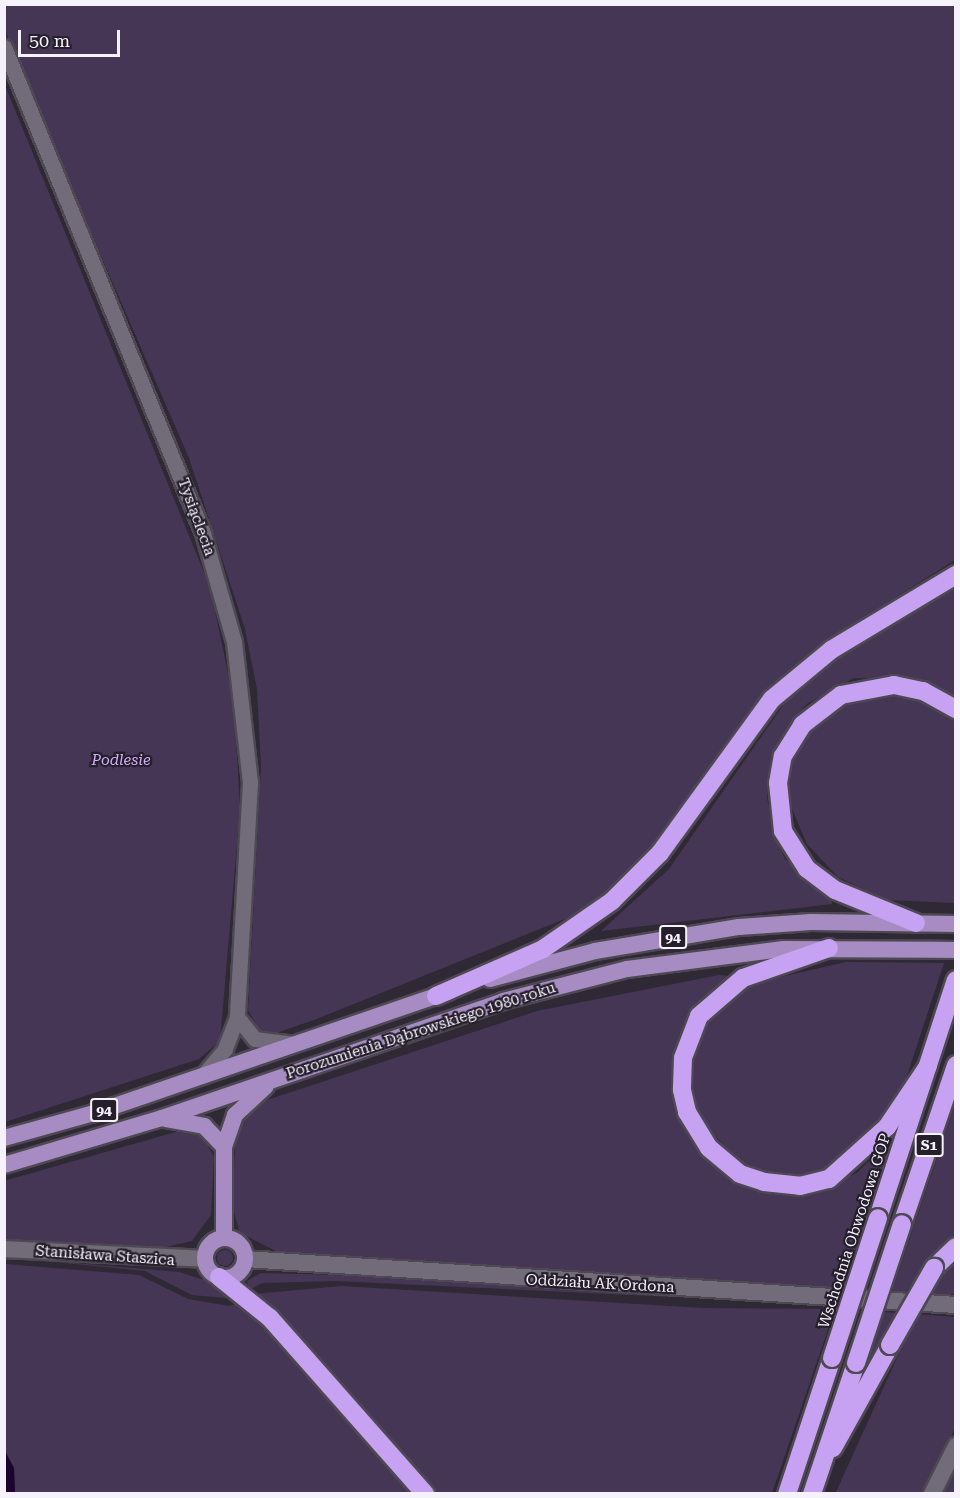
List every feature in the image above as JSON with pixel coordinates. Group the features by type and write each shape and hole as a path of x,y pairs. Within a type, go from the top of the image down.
{"highway":[{"path":"436,996 543,949 612,901 660,853 772,699 831,650 956,575"},
{"path":"916,923 835,890 807,868 783,831 778,783 783,756 802,724 841,695 894,685 923,691 956,709"},
{"path":"829,948 743,978 699,1016 683,1058 682,1090 691,1122 709,1148 740,1174 764,1182 800,1186 829,1179 887,1127 928,1066"},
{"name":"Wschodnia Obwodowa GOP","path":"787,1494 954,985"},
{"name":"S1","path":"812,1494 956,1065"},
{"path":"823,1462 850,1426 890,1345 934,1268 956,1247"},
{"path":"219,1277 264,1312 425,1494"}],"main road":[{"name":"Porozumienia Dąbrowskiego 1980 roku","path":"4,1138 202,1076 436,996 548,963 664,938 811,922 956,924"},
{"name":"Porozumienia Dąbrowskiego 1980 roku","path":"4,1165 162,1118 503,1001 627,969 754,951 829,948 956,950"},
{"path":"224,1238 224,1147 235,1115 272,1081"},
{"path":"162,1118 204,1126 224,1147"},
{"path":"224,1238 240,1244 245,1259 236,1274 219,1277 205,1259 209,1246 224,1238"}],"street":[{"name":"Tysiąclecia","path":"4,47 184,483 227,612 243,694 250,782 237,1017 225,1049 202,1076"},
{"path":"237,1017 255,1038 294,1044"},
{"name":"Stanisława Staszica","path":"4,1249 205,1259"},
{"name":"Oddziału AK Ordona","path":"245,1259 956,1305"},
{"path":"932,1494 956,1446"}],"green space":[{"path":"5,4 955,5 955,560 816,647 784,674 672,825 622,880 577,914 314,1020 276,1033 259,1030 248,1010 261,766 257,689 245,629 189,458 27,86 5,30"},
{"name":"Podlesie","path":"4,83 210,587 234,702 240,809 220,1041 199,1059 5,1122"},
{"path":"955,586 955,699 924,681 854,678 808,703 792,720 771,760 767,798 777,842 785,859 831,897 832,904 601,931 669,869 793,691 866,638"},
{"path":"888,694 940,707 955,719 955,903 887,900 838,877 807,844 790,804 790,764 806,730 836,705"},
{"path":"846,962 944,963 905,1082 886,1117 851,1157 822,1172 784,1177 744,1166 701,1121 691,1088 695,1048 707,1022 727,999 750,984"},
{"path":"719,975 729,976 695,1012 677,1053 677,1104 703,1155 744,1185 771,1194 804,1194 857,1173 894,1136 841,1291 282,1254 240,1233 231,1202 236,1136 239,1121 258,1103 537,1011"},
{"path":"955,1105 955,1237 928,1260 906,1292 892,1291"},
{"path":"186,1129 201,1133 214,1157 211,1215 192,1241 158,1249 5,1241 4,1181"},
{"path":"225,1250 231,1252 233,1258 231,1264 225,1266 219,1264 217,1258 219,1252"},
{"path":"4,1257 179,1272 223,1286 237,1299 192,1295 145,1271"},
{"path":"955,1261 955,1294 931,1294 948,1266"},
{"path":"5,1264 139,1275 188,1299 229,1306 246,1301 416,1493 15,1493 14,1468 5,1450"},
{"path":"261,1273 342,1275 802,1303 335,1281 262,1283 249,1290 247,1281"},
{"path":"341,1286 703,1308 835,1309 772,1493 437,1494 253,1294"},
{"path":"884,1312 896,1313 862,1379"},
{"path":"917,1314 955,1317 955,1428 923,1493 835,1494"},
{"path":"955,1462 955,1493 940,1493"}],"shaded area":[{"path":"4,1450 14,1468 15,1493 5,1493"}]}
